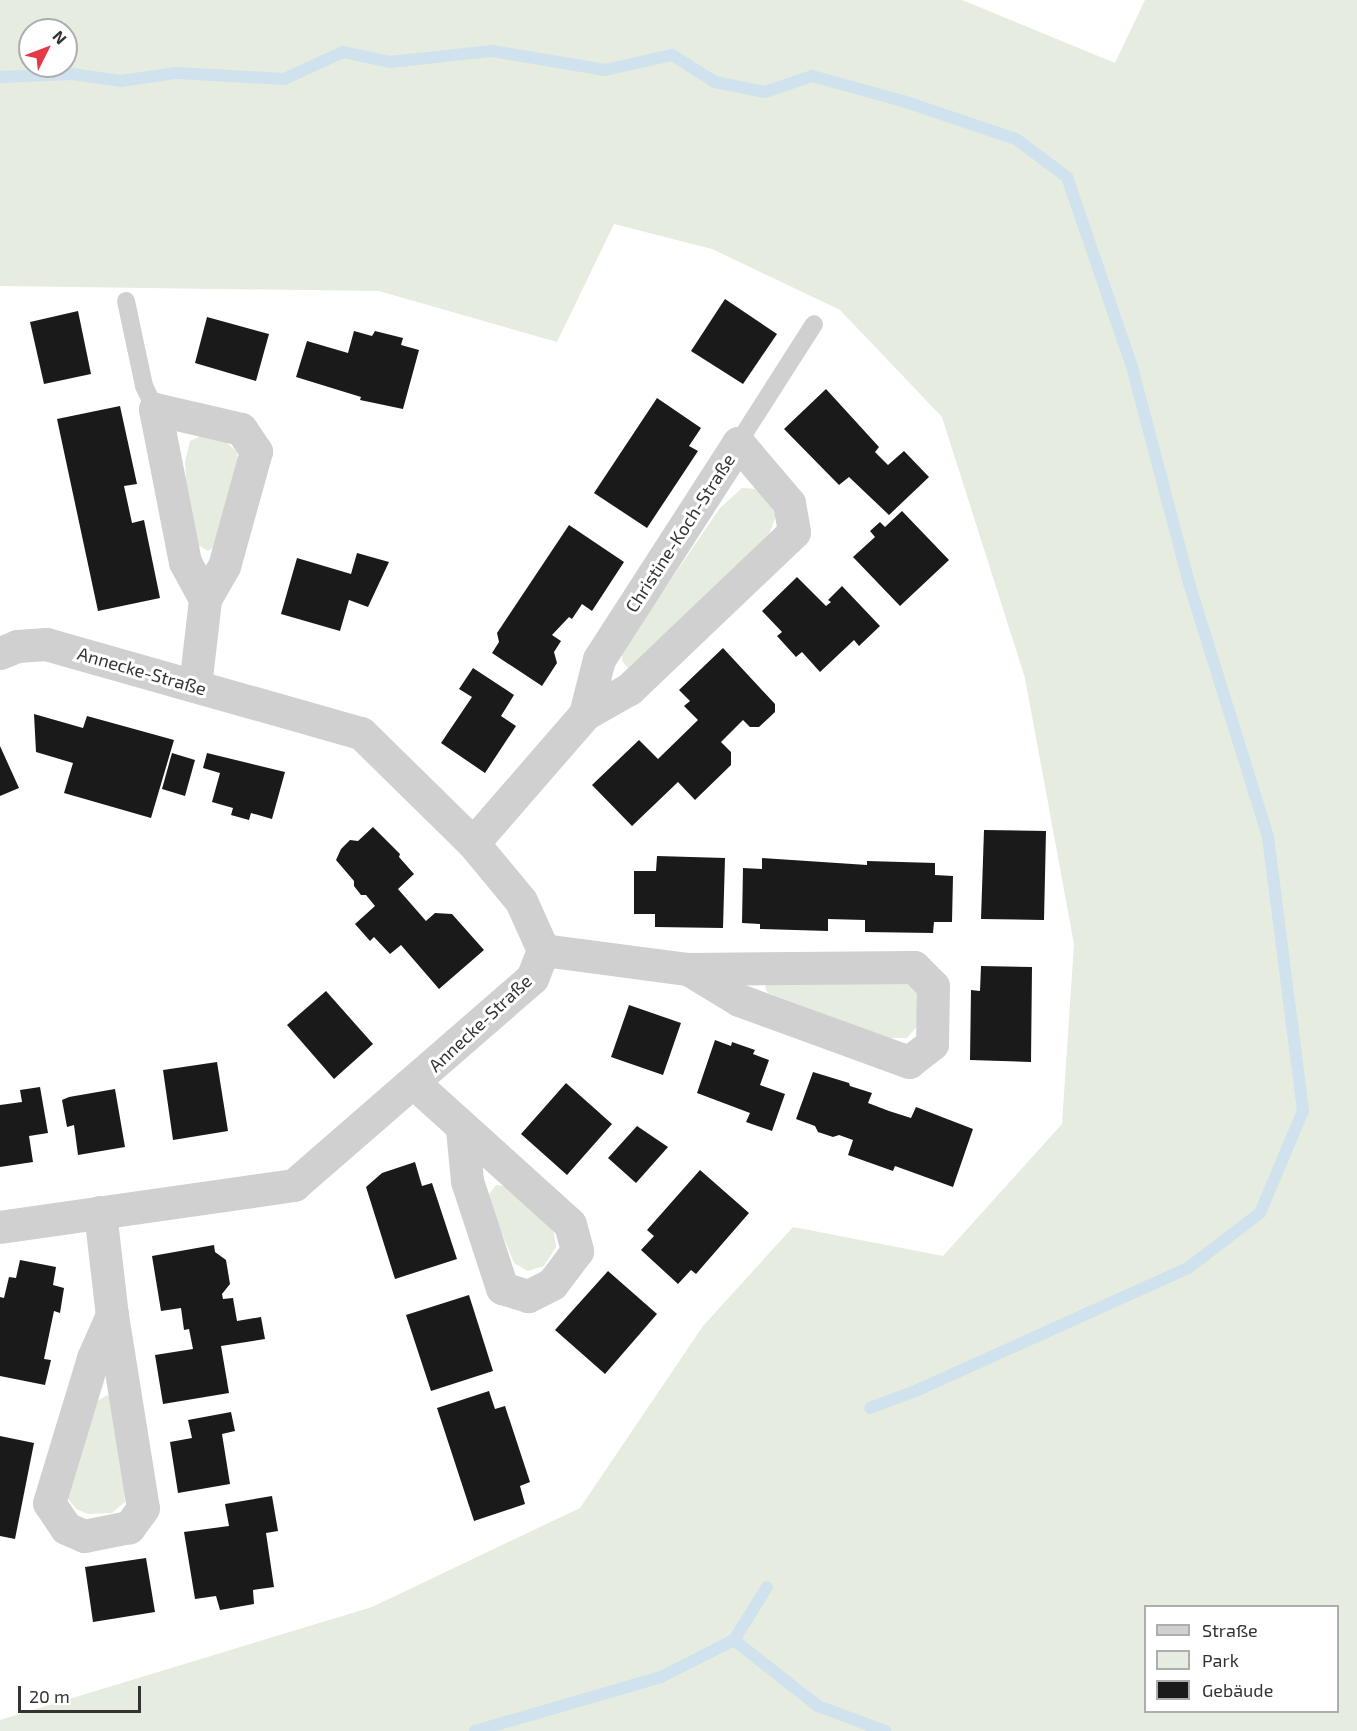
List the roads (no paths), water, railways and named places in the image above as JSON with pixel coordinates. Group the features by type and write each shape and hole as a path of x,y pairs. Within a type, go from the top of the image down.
{"street":[{"path":"195,686 205,599 224,566 256,451 241,429 155,409 185,561 205,599"},
{"name":"Christine-Koch-Straße","path":"473,843 585,714 629,689 794,532 789,503 738,443 599,659 585,714"},
{"name":"Annecke-Straße","path":"0,653 17,646 46,644 361,733 473,843 521,902 543,950 532,978 294,1185 0,1227"},
{"path":"543,950 688,969 914,967 933,986 932,1044 909,1062 739,1000 688,969"},
{"path":"414,1083 462,1129 570,1224 577,1251 552,1284 528,1296 502,1288 467,1181 462,1129"},
{"path":"100,1212 112,1315 143,1508 129,1527 84,1536 66,1528 49,1503 93,1358 112,1315"}],"lane":[{"path":"126,301 144,386 155,409"},
{"path":"738,443 814,324"}],"waterway":[{"path":"0,77 72,74 121,81 176,73 284,79 343,52 390,62 492,51 605,70 672,55 715,82 765,92 812,76 903,101 1016,139 1067,177 1132,367 1189,583 1268,837 1303,1111 1260,1213 1188,1268 918,1390 870,1408"},
{"path":"475,1731 661,1677 734,1640 767,1587"},
{"path":"734,1640 818,1706 885,1731"}]}
